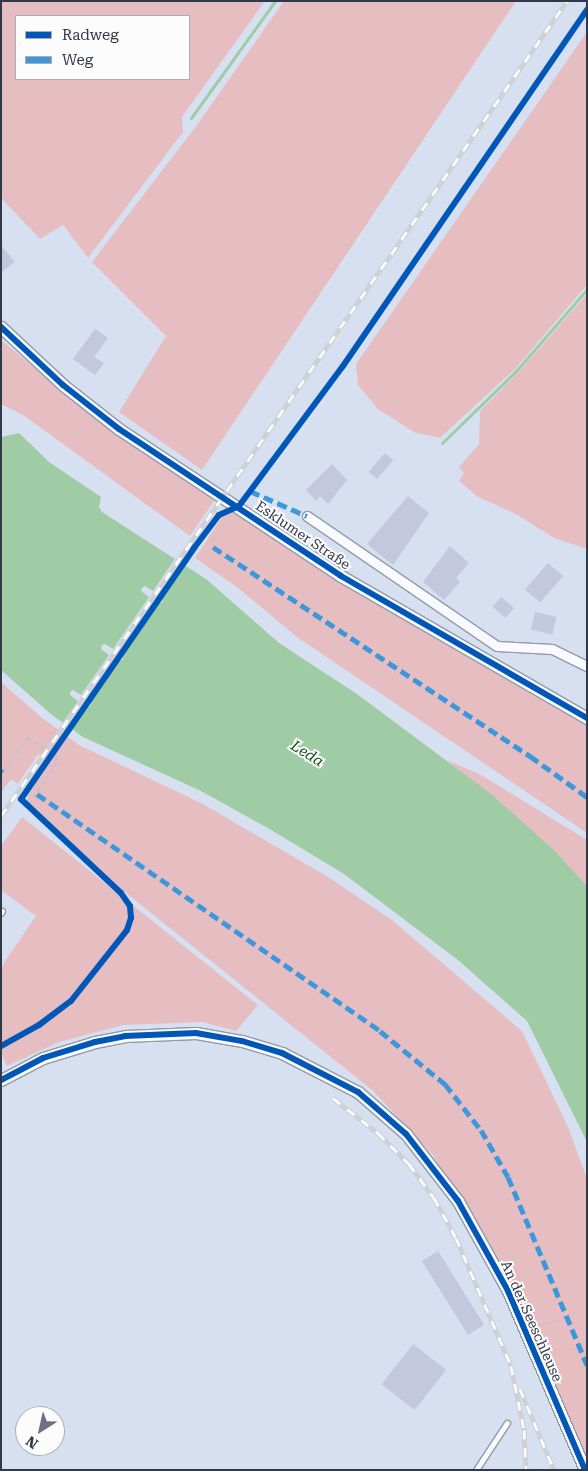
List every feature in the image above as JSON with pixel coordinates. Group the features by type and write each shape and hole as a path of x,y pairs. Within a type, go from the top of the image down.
{"street":[{"name":"Esklumer Straße","path":"1,326 70,391 119,429 341,576 587,718"},
{"name":"Esklumer Straße","path":"307,516 497,646 552,649 587,666"},
{"name":"An der Seeschleuse","path":"1,1080 43,1058 95,1042 134,1035 196,1033 242,1041 282,1052 358,1092 406,1134 458,1201 508,1291 585,1470"}],"lane":[{"path":"476,1470 507,1423"}],"path":[{"path":"2,772 24,740 32,738 58,759 27,807"},
{"path":"532,1329 568,1317"}],"shaded area":[{"path":"1,1 265,1 182,117 183,132 88,258 63,225 40,239 1,198"},
{"path":"284,1 516,1 202,470 119,412 166,336 92,262 197,125"},
{"path":"587,32 587,285 515,369 440,438 414,432 378,409 358,385 356,364"},
{"path":"587,294 587,549 554,538 516,514 478,497 459,481 464,473 459,467 479,444 480,411 518,373"},
{"path":"1,340 105,426 216,498 190,536 23,415 1,404"},
{"path":"236,511 350,589 587,726 587,833 297,637 237,587 195,558 222,517"},
{"path":"1,682 41,717 79,745 203,804 328,877 392,920 522,1031 568,1127 587,1179 587,1470 525,1333 433,1155 372,1090 126,893 27,802 28,794 52,758 44,753 37,756 18,784 11,779 1,793"},
{"path":"447,760 481,775 587,840 587,886 554,850"},
{"path":"22,817 258,1005 236,1031 202,1022 123,1025 59,1042 7,1066 1,1052 1,967 36,916 1,890 1,846"}],"water":[{"name":"Leda","path":"19,433 49,462 101,497 99,507 102,512 206,579 279,643 357,694 491,794 554,850 587,886 587,1142 527,1021 458,960 344,874 273,831 201,791 83,737 52,715 1,670 1,437"}],"pier":[{"path":"177,556 185,563 162,597 163,602 158,603 122,655 123,660 118,660 90,701 91,706 86,707 69,731 61,725 78,701 70,695 70,692 73,690 81,695 109,655 101,649 102,645 105,644 113,649 149,597 141,591 142,588 145,586 153,591"}],"building":[{"path":"1,245 15,262 1,273"},
{"path":"95,329 108,338 94,357 104,363 95,375 73,359"},
{"path":"385,453 393,460 377,479 369,472"},
{"path":"332,464 347,480 328,504 320,496 316,501 306,490"},
{"path":"408,496 429,513 393,565 367,544"},
{"path":"450,546 469,563 456,578 460,582 444,600 423,582"},
{"path":"548,563 563,576 540,603 525,589"},
{"path":"501,597 514,608 506,618 493,607"},
{"path":"535,612 556,617 552,634 531,630"},
{"path":"438,1251 484,1325 468,1335 422,1261"},
{"path":"413,1344 446,1370 415,1410 382,1384"}],"waterway":[{"path":"191,118 275,1"},
{"path":"442,443 516,371 587,289"}],"railway":[{"path":"1,816 567,1"},
{"path":"333,1098 378,1133 409,1164 434,1198 456,1238 511,1366 524,1430 526,1470"},
{"path":"520,1389 554,1470"}],"marked path":[{"path":"250,491 307,516"},
{"path":"213,547 530,756 587,797"},
{"path":"37,794 380,1031 445,1084 481,1130 508,1177 587,1365"}],"cycle path":[{"path":"1,1046 39,1025 71,1001 127,930 131,918 130,906 121,893 21,799 194,548 219,515 239,506 343,366 587,10"},
{"path":"1,327 63,385 119,429 341,576 587,718"},
{"path":"1,1080 43,1058 95,1042 125,1036 196,1033 242,1041 282,1053 358,1092 406,1134 458,1201 508,1291 585,1470"}]}
